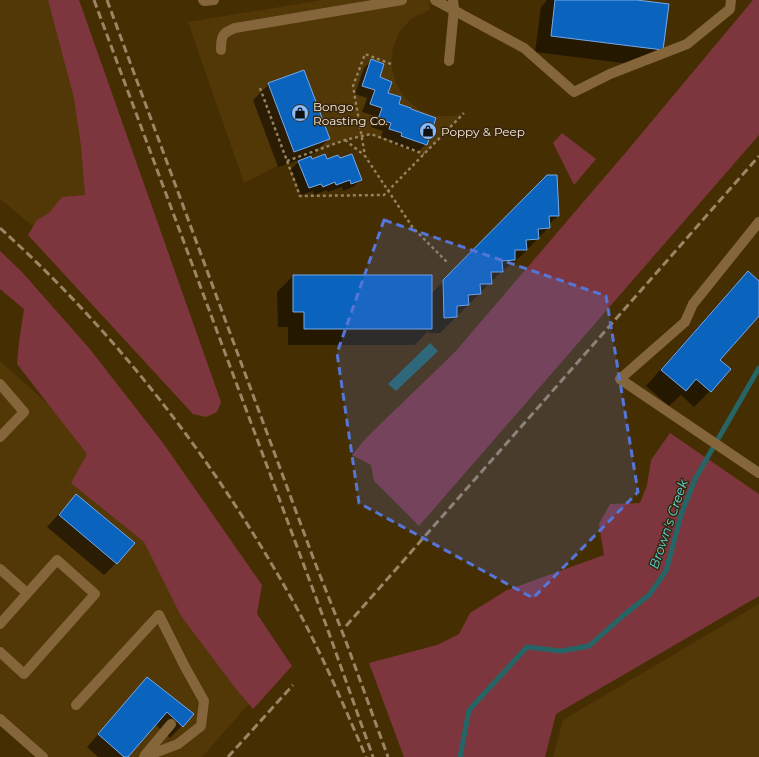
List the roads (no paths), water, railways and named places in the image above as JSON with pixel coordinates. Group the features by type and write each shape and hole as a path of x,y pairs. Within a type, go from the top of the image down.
{"street":[{"path":"203,0 214,0"},
{"path":"221,50 221,38 226,31 235,28 402,0"},
{"path":"435,0 453,5 524,48 574,92 610,74 687,44 730,9 731,0"},
{"path":"449,61 453,5"},
{"path":"759,222 693,304 685,322 620,379 759,473"},
{"path":"0,384 24,412 0,438"},
{"path":"0,624 57,560 95,594 24,674 0,652"},
{"path":"0,569 27,593"},
{"path":"76,705 159,615 204,701 202,726 178,744 144,757 171,724"},
{"path":"0,719 43,757"}],"water":[{"path":"430,343 438,351 396,391 388,384"}],"waterway":[{"name":"Brown's Creek","path":"460,757 469,710 527,647 561,651 589,646 649,595 666,571 681,515 695,479 759,368"}],"railway":[{"path":"94,0 325,622 373,757"},
{"path":"107,0 388,757"},
{"path":"346,626 759,156"},
{"path":"0,228 45,270 87,314 166,407 202,456 236,507 299,612 326,666 366,757"},
{"path":"228,757 293,685"}],"place":[{"name":"Bongo Roasting Co.","path":"300,113"},
{"name":"Poppy & Peep","path":"428,131"}]}
